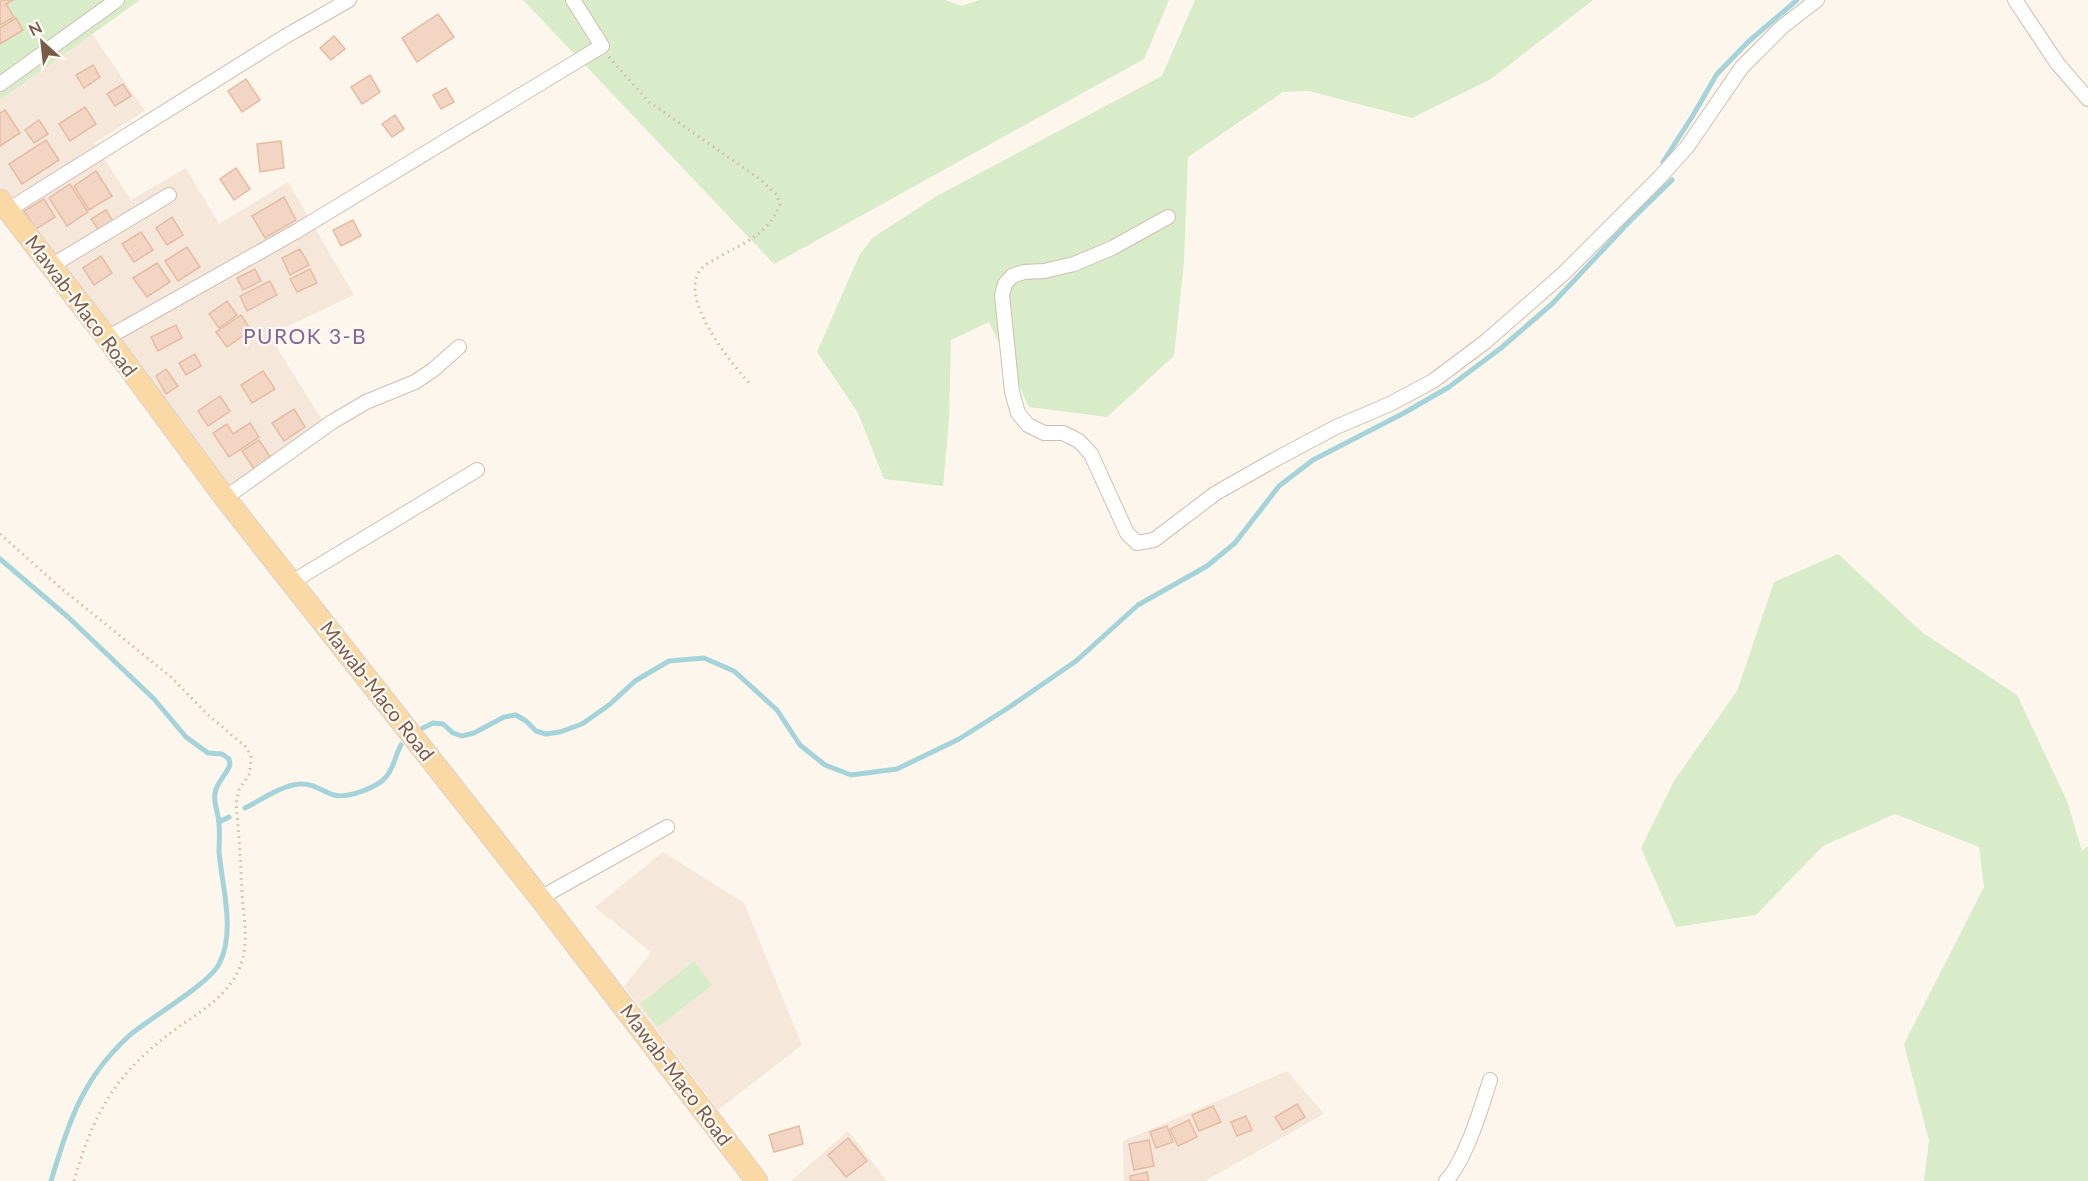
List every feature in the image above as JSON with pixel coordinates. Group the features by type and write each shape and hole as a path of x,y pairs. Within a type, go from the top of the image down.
{"main road":[{"name":"Mawab-Maco Road","path":"4,205 107,338 225,498 540,898 757,1181"}],"street":[{"path":"0,84 117,0"},
{"path":"4,205 349,0"},
{"path":"107,338 297,231 602,46 573,0"},
{"path":"1168,217 1112,248 1074,264 1012,276 1005,284 1002,295 1011,392 1018,413 1028,425 1044,433 1063,433 1079,441 1091,454 1127,533 1137,543 1154,540 1216,493 1276,459 1336,427 1390,404 1434,381 1485,342 1563,274 1660,177 1687,147 1742,67 1782,27 1817,0"},
{"path":"2015,0 2057,63 2088,99"},
{"path":"51,266 169,195"},
{"path":"225,498 332,422 366,402 415,382 434,370 459,348"},
{"path":"292,582 477,470"},
{"path":"540,898 667,827"},
{"path":"1446,1181 1459,1161 1479,1114 1490,1080"}],"path":[{"path":"602,46 616,66 648,101 761,180 777,195 780,204 767,227 751,241 704,266 698,274 695,291 699,306 716,341 750,384"},
{"path":"0,534 62,589 171,677 207,714 246,747 251,756 250,774 240,790 236,804 245,938 240,966 228,987 202,1012 164,1037 131,1067 102,1106 86,1142 74,1181"}],"shaded area":[{"path":"92,34 145,111 94,143 131,200 186,168 219,224 288,182 354,295 269,335 323,421 231,488 0,186 0,100"},
{"path":"663,852 744,903 802,1045 718,1110 624,987 651,952 595,907"},
{"path":"1287,1071 1324,1114 1205,1181 1124,1181 1123,1141"},
{"path":"848,1131 887,1181 791,1181"}],"green space":[{"path":"0,0 140,0 0,100"},
{"path":"523,0 945,0 962,6 979,0 1169,0 1144,59 774,264"},
{"path":"1195,0 1593,0 1491,79 1412,118 1309,91 1283,92 1188,157 1184,262 1174,356 1107,417 1029,407 989,322 951,340 949,420 943,486 884,479 858,413 817,352 859,256 872,238 937,196 1162,76"},
{"path":"1838,554 1923,633 2017,695 2067,801 2082,851 2088,846 2088,1181 1924,1181 1929,1141 1904,1044 1984,887 1979,847 1895,814 1823,846 1756,915 1676,927 1641,848 1674,781 1737,691 1774,582"},
{"path":"694,961 712,985 658,1027 640,1004"}],"building":[{"path":"0,0 13,0 6,4 14,17 0,25"},
{"path":"438,14 454,37 417,62 402,38"},
{"path":"16,18 23,30 0,44 0,28"},
{"path":"334,36 345,49 331,60 320,48"},
{"path":"93,65 100,77 84,88 76,75"},
{"path":"370,75 380,92 362,104 351,87"},
{"path":"246,79 260,100 242,112 228,91"},
{"path":"123,84 131,96 115,106 107,94"},
{"path":"446,88 454,102 441,109 433,95"},
{"path":"85,107 96,124 70,141 59,124"},
{"path":"5,110 20,133 0,146 0,113"},
{"path":"395,115 404,129 392,137 382,124"},
{"path":"39,120 48,134 34,143 25,130"},
{"path":"46,140 59,160 22,184 9,164"},
{"path":"281,141 284,168 260,172 257,144"},
{"path":"236,168 250,189 234,200 220,179"},
{"path":"96,171 112,196 89,210 74,186"},
{"path":"70,184 88,212 67,226 49,198"},
{"path":"284,197 296,220 265,238 252,216"},
{"path":"44,199 55,217 36,229 24,211"},
{"path":"106,210 114,223 100,232 91,219"},
{"path":"172,217 183,235 167,245 156,228"},
{"path":"353,220 361,236 341,246 333,230"},
{"path":"141,232 153,250 134,262 122,244"},
{"path":"187,247 200,267 178,281 165,261"},
{"path":"300,249 309,265 290,275 282,258"},
{"path":"101,256 112,273 94,285 83,268"},
{"path":"157,263 170,282 147,297 133,278"},
{"path":"255,269 261,281 243,290 237,278"},
{"path":"310,269 317,283 297,292 290,279"},
{"path":"270,281 277,295 247,311 240,296"},
{"path":"227,301 237,315 219,328 209,314"},
{"path":"241,315 251,330 227,347 216,332"},
{"path":"176,325 182,338 158,351 151,337"},
{"path":"195,354 201,366 186,375 179,363"},
{"path":"166,369 178,386 166,394 156,376"},
{"path":"263,371 275,389 252,403 241,385"},
{"path":"220,396 230,411 208,426 198,411"},
{"path":"294,409 305,427 284,441 272,423"},
{"path":"250,423 259,437 229,457 213,433 227,424 233,434"},
{"path":"259,440 271,458 254,469 242,451"},
{"path":"1297,1104 1305,1117 1283,1130 1275,1117"},
{"path":"1213,1106 1221,1122 1199,1131 1192,1115"},
{"path":"1246,1116 1252,1130 1237,1136 1231,1122"},
{"path":"1189,1120 1197,1137 1178,1146 1170,1129"},
{"path":"799,1126 803,1144 774,1152 769,1135"},
{"path":"1167,1126 1173,1142 1156,1148 1150,1132"},
{"path":"848,1138 867,1161 846,1177 828,1155"},
{"path":"1149,1140 1154,1166 1134,1170 1129,1144"},
{"path":"1147,1172 1149,1181 1131,1181 1130,1176"}],"waterway":[{"path":"1663,162 1717,74 1748,42 1797,0"},
{"path":"423,728 433,723 443,724 453,733 462,736 474,733 504,717 516,715 536,731 546,734 560,732 582,724 609,705 635,681 669,661 704,658 734,671 777,710 800,745 825,765 851,775 897,769 959,739 1008,708 1076,661 1138,605 1207,566 1235,543 1279,486 1313,460 1449,387 1501,348 1552,304 1672,180"},
{"path":"0,559 68,617 154,699 186,737 208,753 222,754 229,759 230,765 215,793 227,923 227,938 219,964 192,991 130,1035 100,1068 71,1120 51,1181"},
{"path":"245,808 293,785 309,785 340,796 369,788 388,774 401,745"},
{"path":"219,822 229,817"}],"district":[{"name":"PUROK 3-B","path":"305,337"}]}
